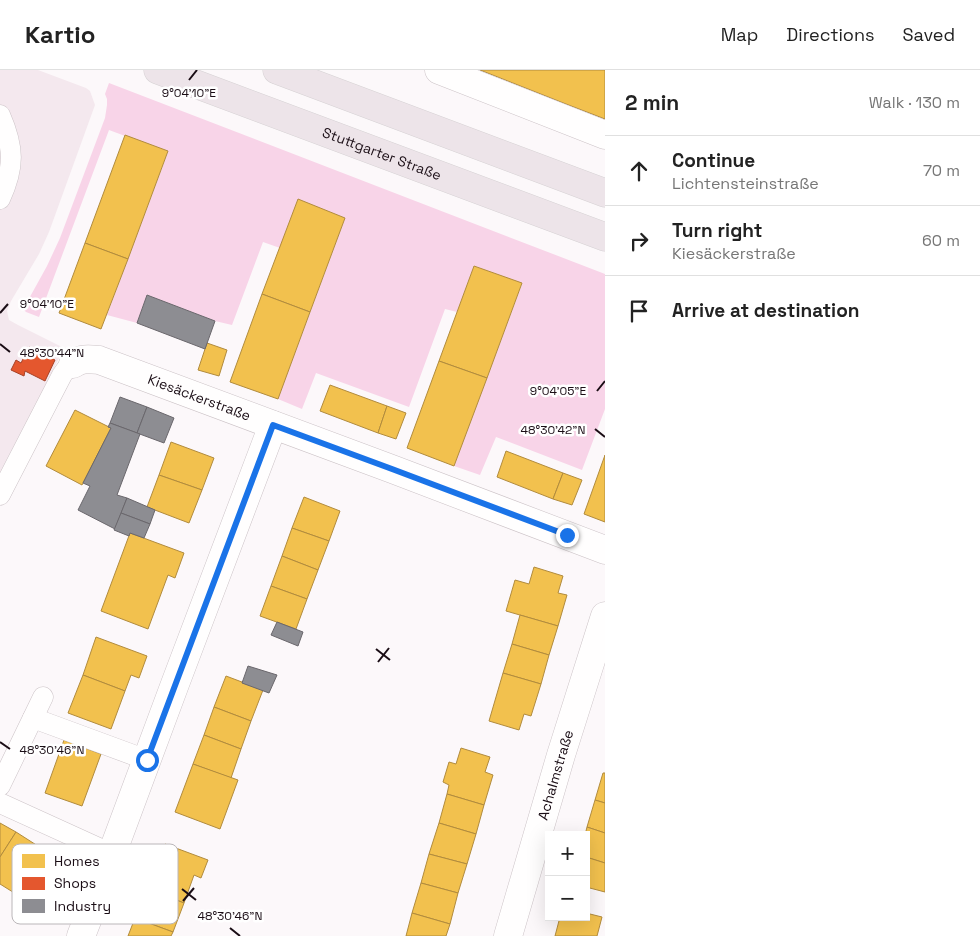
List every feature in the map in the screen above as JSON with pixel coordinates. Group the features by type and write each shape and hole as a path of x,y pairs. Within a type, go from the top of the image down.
{"main road":[{"name":"Stuttgarter Straße","path":"158,70 605,238"},
{"path":"277,70 605,193"}],"street":[{"path":"439,70 605,135"},
{"name":"Kiesäckerstraße","path":"73,364 79,360 99,360 605,550"},
{"path":"116,844 273,425"},
{"name":"Achalmstraße","path":"508,936 561,755 605,616"},
{"path":"81,936 86,924"}],"lane":[{"path":"0,115 11,146 10,167 6,186 0,199"},
{"path":"0,496 60,379 67,368 73,364"},
{"path":"0,786 43,697"},
{"path":"33,718 147,760"},
{"path":"0,803 90,844"}],"shaded area":[{"path":"0,70 38,70 86,88 90,91 95,105 49,232 7,311 9,320 64,348 0,476"},
{"path":"109,83 605,274 605,409 582,470 496,437 480,475 454,466 522,284 474,266 457,312 445,309 409,407 316,373 302,409 278,399 345,218 298,200 280,248 263,242 232,325 215,321 147,295 137,323 107,315 168,152 109,130 39,317 26,312 24,310 26,304 60,238 105,118 107,99 105,94"}],"building: Homes":[{"path":"480,70 605,70 605,119 566,104"},
{"path":"125,135 168,151 128,259 85,243"},
{"path":"298,199 345,218 310,312 262,294"},
{"path":"85,243 128,259 101,329 59,313"},
{"path":"474,266 522,283 487,378 439,361"},
{"path":"262,294 310,312 278,399 230,382"},
{"path":"207,343 227,350 219,376 198,370"},
{"path":"439,361 487,378 454,466 407,448"},
{"path":"330,385 387,406 378,433 320,411"},
{"path":"387,406 406,413 396,439 378,433"},
{"path":"75,410 111,428 82,485 46,466"},
{"path":"171,442 214,458 202,490 159,475"},
{"path":"506,451 563,473 553,499 497,477"},
{"path":"605,455 605,522 584,514"},
{"path":"563,473 582,480 572,505 553,499"},
{"path":"159,475 202,490 189,523 147,507"},
{"path":"304,497 340,511 329,541 292,528"},
{"path":"292,528 329,541 318,570 282,556"},
{"path":"130,533 184,553 175,578 168,575 148,629 101,611"},
{"path":"282,556 318,570 307,599 271,586"},
{"path":"534,567 563,576 558,593 567,595 558,626 506,611 515,580 529,584"},
{"path":"271,586 307,599 296,629 260,616"},
{"path":"520,615 558,626 549,655 512,644"},
{"path":"96,637 147,656 139,678 131,675 125,691 83,675"},
{"path":"512,644 549,655 541,684 503,673"},
{"path":"503,673 541,684 531,716 524,714 519,730 489,721"},
{"path":"83,675 125,691 111,729 68,713"},
{"path":"226,676 263,690 251,721 214,707"},
{"path":"214,707 251,721 241,749 204,735"},
{"path":"204,735 241,749 231,778 193,764"},
{"path":"64,740 101,754 82,806 45,793"},
{"path":"461,748 490,757 485,772 493,775 484,805 447,794 449,785 443,782 449,762 456,764"},
{"path":"193,764 238,780 220,829 175,812"},
{"path":"603,773 605,773 605,803 595,800"},
{"path":"447,794 484,805 476,834 439,823"},
{"path":"595,800 605,803 605,833 587,827"},
{"path":"0,823 16,832 0,857"},
{"path":"439,823 476,834 467,864 429,854"},
{"path":"587,827 605,833 605,863 590,858 590,831 586,831"},
{"path":"16,832 35,844 12,844 12,892 0,884 0,857"},
{"path":"178,849 208,860 201,878 194,875 184,903 178,901"},
{"path":"429,854 467,864 458,893 421,883"},
{"path":"590,858 605,863 605,892 590,888"},
{"path":"421,883 458,893 450,924 412,913"},
{"path":"178,901 184,903 178,919"},
{"path":"412,913 450,924 446,936 406,936"},
{"path":"590,914 602,917 597,936 555,936 559,921 590,921"},
{"path":"133,924 151,924 173,932 171,936 128,936"},
{"path":"151,924 176,924 173,932"}],"building: Shops":[{"path":"29,347 55,360 45,381 25,371 24,376 11,370 16,360 21,363"}],"building: Industry":[{"path":"147,295 215,321 205,349 137,323"},
{"path":"120,397 147,407 137,433 110,423"},
{"path":"147,407 174,418 164,443 137,433"},
{"path":"110,423 140,434 117,495 127,498 115,529 78,510 90,486 83,483 111,428 108,427"},
{"path":"127,498 155,510 150,524 121,513"},
{"path":"121,513 150,524 144,538 130,533 129,536 114,530"},
{"path":"277,622 303,632 298,646 271,635"},
{"path":"248,666 277,675 269,693 242,683"}],"route":[{"path":"147,760 273,425 567,535"}]}
